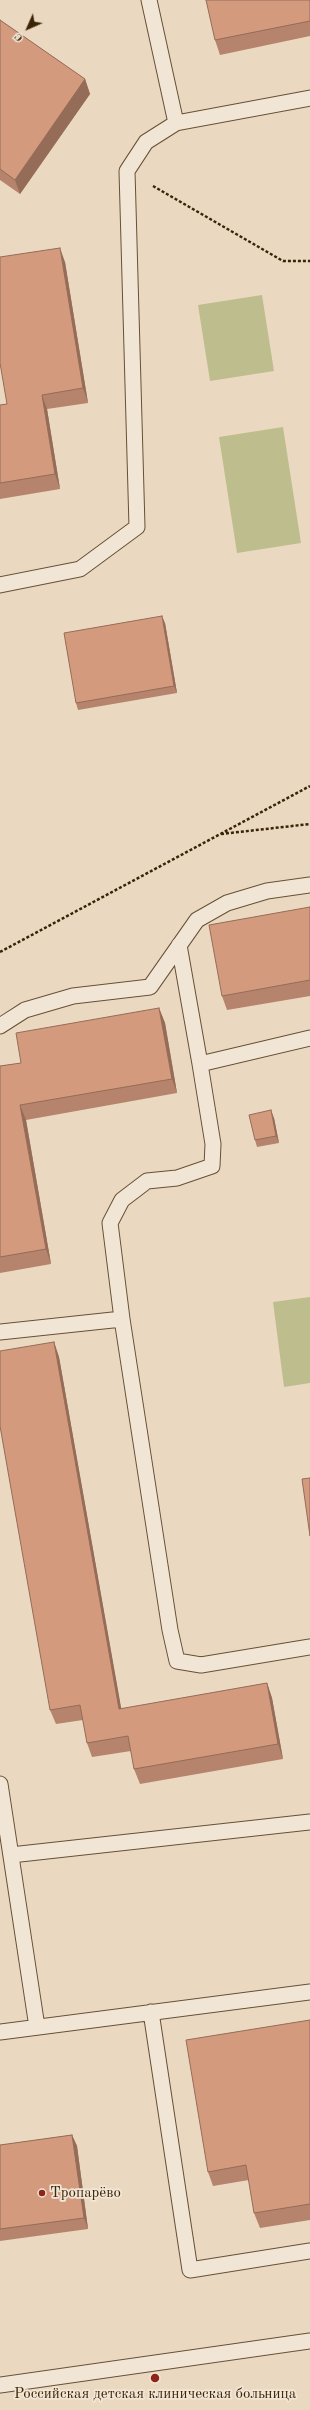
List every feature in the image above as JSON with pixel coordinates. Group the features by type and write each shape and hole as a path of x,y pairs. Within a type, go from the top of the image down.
{"lane":[{"path":"149,0 176,123"},
{"path":"0,585 80,569 137,527 127,171 146,142 176,123 310,98"},
{"path":"0,1026 25,1010 73,996 150,987 197,920 227,903 267,891 310,885"},
{"path":"179,945 213,1144 212,1166 177,1178 147,1181 122,1200 110,1224 122,1319 170,1630 176,1661 201,1665 310,1646"},
{"path":"200,1064 310,1038"},
{"path":"0,1332 122,1319"},
{"path":"0,1784 36,2027"},
{"path":"11,1855 310,1822"},
{"path":"0,2032 310,1992"},
{"path":"151,2012 190,2270 310,2251"},
{"path":"0,2385 310,2341"}],"path":[{"path":"127,171 283,261 310,261"},
{"path":"0,952 310,786"},
{"path":"219,835 310,824"}],"shaded area":[{"path":"262,295 274,371 210,381 198,305"},
{"path":"283,427 301,543 237,553 219,437"},
{"path":"310,1297 310,1383 284,1387 273,1302"}],"building":[{"path":"206,0 310,0 310,21 215,40"},
{"path":"0,20 85,79 15,180 0,169"},
{"path":"60,248 83,388 42,395 55,474 0,483 0,405 7,404 0,363 0,257"},
{"path":"162,616 174,686 76,703 64,633"},
{"path":"310,907 310,980 222,996 209,925"},
{"path":"159,1008 172,1079 20,1105 46,1249 0,1257 0,1066 21,1063 16,1033"},
{"path":"271,1110 276,1136 255,1140 249,1115"},
{"path":"54,1342 119,1709 267,1683 278,1744 134,1769 128,1736 87,1743 80,1705 50,1710 0,1426 0,1351"},
{"path":"310,1478 310,1536 302,1479"},
{"path":"310,2020 310,2204 254,2213 246,2165 208,2172 186,2040"},
{"name":"Тропарёво","path":"72,2135 84,2218 0,2229 0,2145"}],"place":[{"name":"Тропарёво","path":"42,2193"},
{"name":"Российская детская клиническая больница","path":"155,2378"}]}
